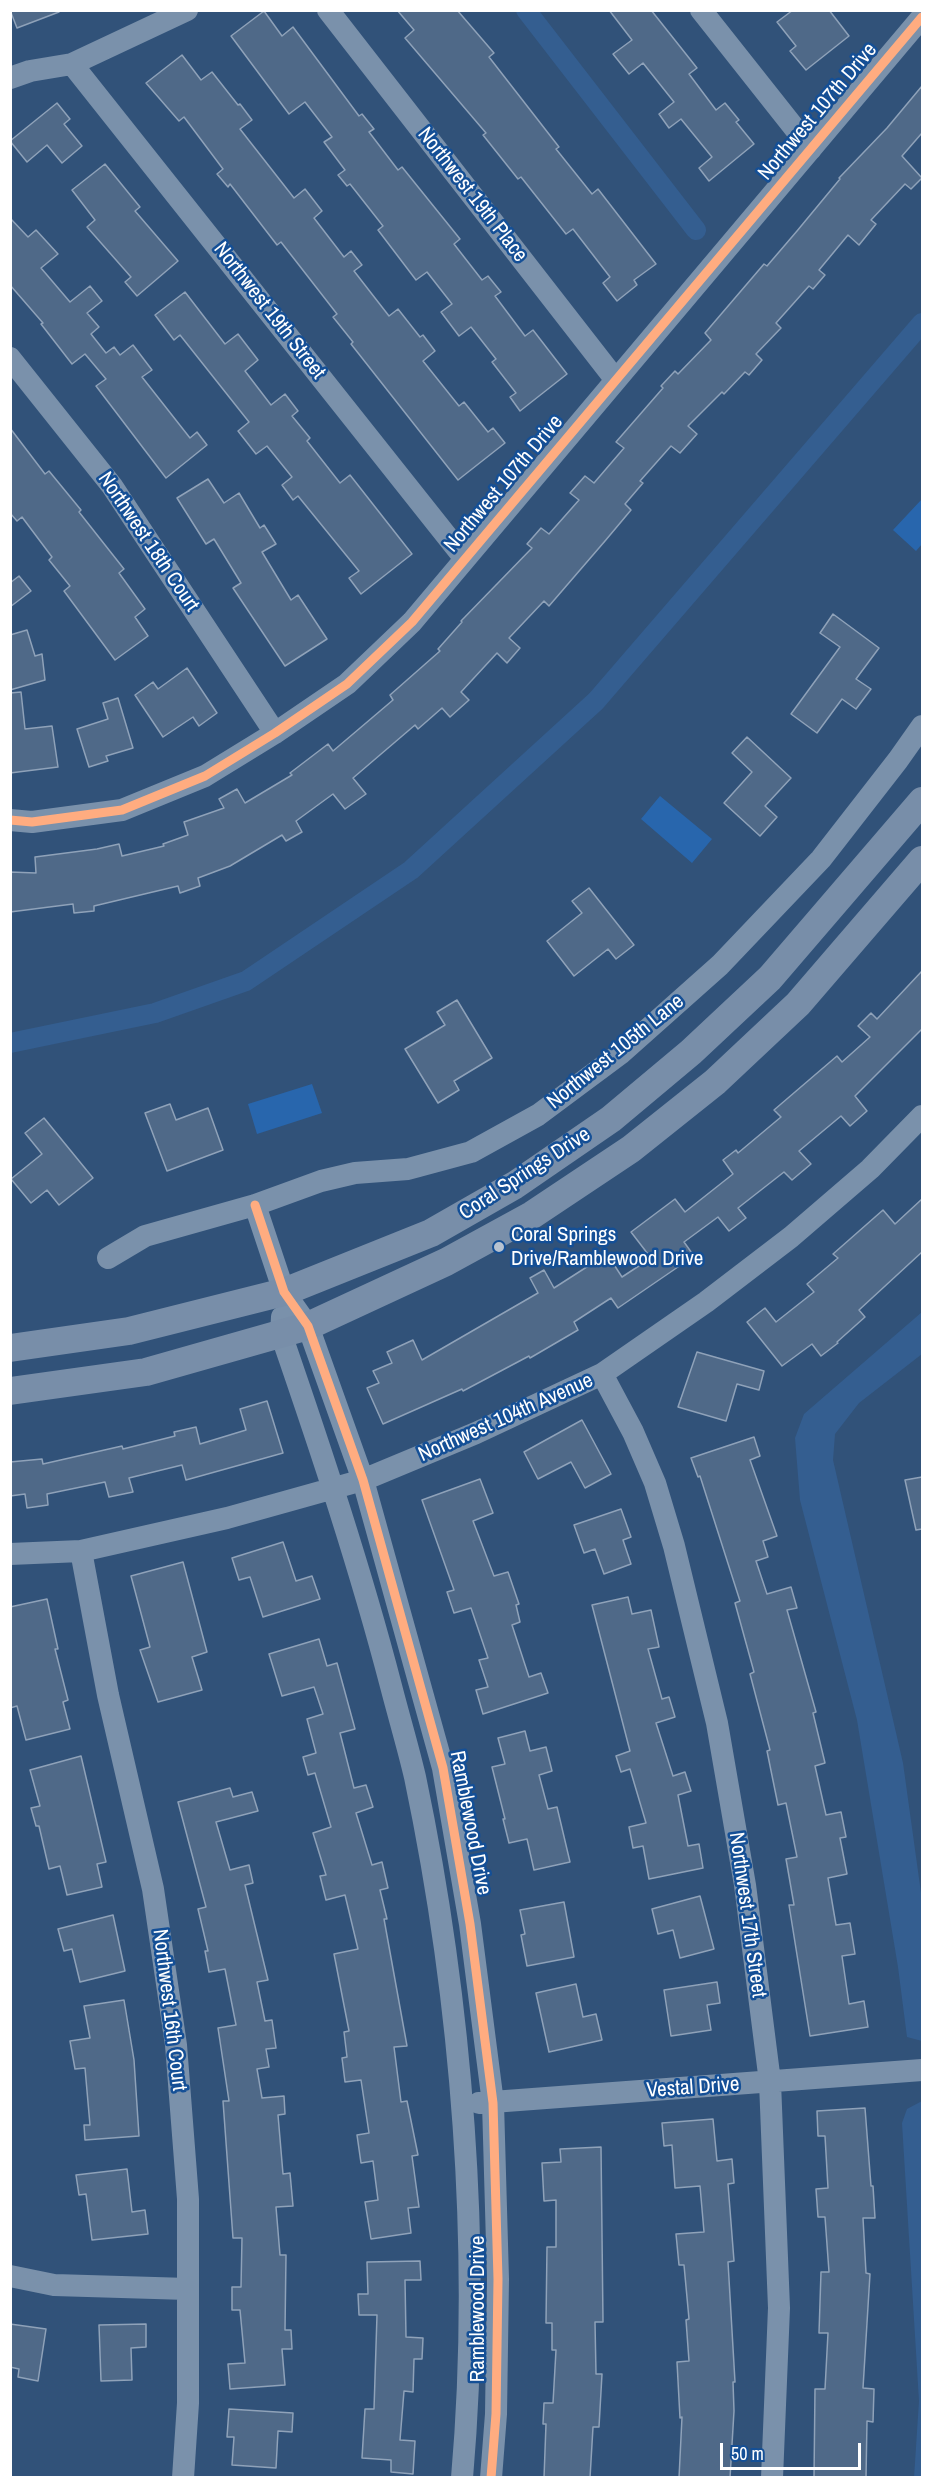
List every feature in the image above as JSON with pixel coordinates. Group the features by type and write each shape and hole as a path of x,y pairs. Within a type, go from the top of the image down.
{"main road":[{"name":"Coral Springs Drive","path":"10,1348 129,1331 284,1292 431,1233 515,1185 611,1119 691,1052 770,978 922,801"},
{"name":"Coral Springs Drive","path":"10,1391 146,1372 308,1326 446,1262 532,1215 631,1149 716,1083 798,1004 922,860"}],"street":[{"path":"10,78 30,71 72,64 187,10"},
{"name":"Northwest 19th Place","path":"328,10 615,379"},
{"path":"701,10 811,149"},
{"name":"Northwest 107th Drive","path":"10,820 32,822 122,810 205,776 275,733 347,684 412,622 922,17"},
{"name":"Northwest 19th Street","path":"72,64 465,559"},
{"name":"Northwest 18th Court","path":"10,358 112,486 275,733"},
{"name":"Northwest 105th Lane","path":"108,1258 145,1236 255,1205 333,1179 355,1173 408,1169 471,1152 538,1115 620,1054 720,965 821,859 922,726"},
{"name":"Northwest 104th Avenue","path":"10,1554 81,1551 227,1518 363,1480 476,1433 602,1374 706,1302 791,1237 870,1169 922,1116"},
{"name":"Ramblewood Drive","path":"255,1205 284,1292 308,1326 363,1480 405,1622 443,1768 470,1924 493,2103 498,2290 496,2414 491,2478"},
{"name":"Ramblewood Drive","path":"284,1292 281,1334 334,1488 376,1631 414,1776 442,1928 463,2104 469,2280 467,2416 462,2478"},
{"name":"Northwest 17th Street","path":"602,1374 633,1432 655,1483 691,1609 717,1723 745,1885 770,2082 779,2308 772,2478"},
{"name":"Northwest 16th Court","path":"81,1551 108,1695 153,1889 176,2045 188,2199 188,2403 183,2478"},
{"name":"Vestal Drive","path":"463,2104 922,2070"},
{"path":"10,2276 54,2285 188,2289"}],"shaded area":[{"path":"922,499 922,544 916,551 893,530"},
{"path":"660,796 712,839 692,863 641,819"},
{"path":"312,1084 322,1113 257,1134 248,1104"},
{"path":"922,1312 922,1354 859,1403 835,1434 833,1460 903,1763 922,1900 922,2041 907,2037 898,1967 857,1720 800,1500 795,1438 804,1414"},
{"path":"922,2101 922,2477 914,2478 919,2401 902,2123 907,2109"}],"building":[{"path":"10,10 59,10 59,12 17,28"},
{"path":"397,10 457,10 494,53 489,57 559,147 556,149 592,194 598,189 656,264 634,280 637,285 617,301 603,283 610,277 573,229 566,234 521,177 518,179 483,135 486,133 405,38 414,30"},
{"path":"609,10 651,10 697,68 689,74 716,110 725,103 739,120 736,122 754,144 709,181 699,168 712,157 681,119 669,128 659,114 674,102 643,63 629,74 613,54 632,40"},
{"path":"793,10 829,10 849,36 806,70 790,51 796,46 777,22"},
{"path":"264,11 282,36 293,27 359,116 362,114 374,129 369,132 398,170 402,167 460,239 454,244 482,280 488,276 501,292 495,296 525,336 533,330 567,374 520,411 510,397 516,393 492,362 496,359 471,327 459,336 441,312 452,304 427,272 416,280 378,230 383,226 350,184 347,186 338,175 345,170 324,142 332,137 305,102 289,114 231,36"},
{"path":"182,55 201,80 212,72 238,105 240,104 252,120 240,129 294,198 305,189 322,211 314,218 344,257 351,251 362,265 354,271 389,316 398,309 420,337 423,335 435,351 423,361 459,406 464,402 488,432 493,428 505,443 458,480 351,344 353,342 333,317 337,314 281,242 277,245 230,184 228,187 217,174 223,169 184,117 179,121 146,83"},
{"path":"922,86 922,133 902,156 922,178 911,189 905,184 871,220 876,224 859,245 848,235 819,270 825,275 813,289 809,286 776,323 781,328 756,354 762,360 749,375 745,372 724,394 722,392 688,426 697,434 680,453 671,446 640,481 643,483 625,504 631,510 605,541 549,606 544,601 509,638 520,648 507,663 497,653 461,692 469,700 450,717 442,708 418,729 415,725 353,778 366,794 345,809 333,794 296,821 302,832 286,841 282,835 230,866 198,878 200,886 180,893 178,886 94,906 94,911 74,913 73,904 10,912 10,872 36,873 35,857 119,844 122,856 164,846 163,844 188,835 184,822 224,808 219,799 237,789 245,803 292,775 290,773 328,744 333,751 393,700 390,695 440,651 438,649 461,621 532,548 527,544 541,528 549,534 579,500 570,493 585,476 594,483 624,448 616,442 663,388 661,386 675,371 678,374 711,340 705,333 764,264 767,266 839,178 887,128"},
{"path":"57,103 70,119 64,124 82,146 62,163 47,145 27,162 10,141"},
{"path":"105,164 140,207 135,211 178,261 137,296 125,282 131,277 87,227 95,220 72,190"},
{"path":"10,218 28,237 36,230 58,254 41,268 70,302 90,286 102,301 87,313 99,327 91,334 106,353 114,347 120,355 133,345 152,370 142,377 190,438 197,432 207,445 166,478 96,386 106,379 85,354 72,364 41,324 43,323 10,285"},
{"path":"185,292 225,344 238,334 258,360 245,371 271,405 285,394 298,411 292,416 310,438 307,441 340,483 350,475 412,554 361,594 349,578 359,571 298,496 293,500 282,485 292,477 267,446 256,454 238,431 249,422 180,335 174,340 155,315"},
{"path":"10,428 45,474 49,471 81,510 79,512 124,569 119,573 145,609 135,617 148,636 115,660 64,591 70,586 49,560 52,557 22,517 17,521 10,513"},
{"path":"208,479 224,503 239,493 260,528 264,525 276,544 262,552 291,600 298,595 327,639 285,666 233,588 241,583 214,539 206,544 177,498"},
{"path":"19,576 31,591 10,607 10,583"},
{"path":"833,614 879,648 856,679 871,689 856,709 842,699 817,733 791,714 840,647 820,633"},
{"path":"27,630 35,656 42,654 45,680 10,690 10,635"},
{"path":"187,668 217,713 199,726 193,717 163,737 135,695 153,682 158,689"},
{"path":"21,692 25,729 52,726 58,767 10,773 10,693"},
{"path":"118,698 133,748 106,756 108,761 89,767 77,729 108,719 103,703"},
{"path":"747,737 791,778 765,806 777,817 760,836 724,803 752,772 732,753"},
{"path":"589,888 634,945 616,959 608,949 574,976 547,941 582,913 572,901"},
{"path":"922,971 922,1029 855,1096 867,1111 850,1126 841,1116 799,1151 811,1164 792,1180 784,1172 738,1208 746,1218 729,1231 718,1217 684,1242 694,1256 618,1308 611,1298 574,1322 578,1330 530,1358 529,1356 463,1391 462,1389 383,1424 367,1388 379,1383 373,1371 392,1363 387,1352 413,1340 422,1360 538,1293 530,1278 544,1270 554,1288 607,1254 622,1277 651,1258 631,1232 675,1199 685,1212 733,1174 723,1160 736,1150 738,1153 781,1117 774,1110 837,1056 842,1062 870,1037 858,1026 871,1013 877,1019"},
{"path":"457,1000 492,1058 454,1081 459,1090 438,1103 405,1049 445,1025 437,1012"},
{"path":"170,1104 176,1120 208,1108 223,1150 167,1171 145,1113"},
{"path":"44,1118 93,1178 59,1205 47,1190 31,1203 11,1179 42,1154 25,1133"},
{"path":"922,1199 922,1252 859,1310 865,1317 838,1343 821,1356 812,1344 782,1366 747,1322 765,1308 776,1322 814,1292 807,1284 838,1258 833,1254 883,1210 895,1224"},
{"path":"697,1352 764,1371 759,1390 737,1384 726,1421 678,1407"},
{"path":"267,1401 283,1453 186,1480 182,1465 129,1478 133,1492 109,1497 105,1482 47,1494 48,1505 27,1508 25,1494 10,1496 10,1462 42,1459 43,1464 122,1446 123,1449 175,1436 174,1432 196,1427 200,1444 246,1430 240,1409"},
{"path":"582,1420 611,1474 585,1488 571,1462 538,1479 524,1452"},
{"path":"754,1437 760,1456 750,1460 777,1536 763,1541 768,1557 756,1561 767,1594 791,1587 797,1608 787,1610 816,1712 813,1713 825,1763 815,1766 826,1815 841,1812 846,1837 840,1838 847,1874 828,1878 836,1925 850,1923 855,1954 842,1956 849,2004 864,2001 868,2027 810,2036 789,1905 794,1905 786,1859 797,1857 786,1803 778,1805 767,1751 770,1750 750,1674 754,1672 735,1603 740,1601 700,1476 698,1477 691,1458"},
{"path":"922,1477 922,1529 916,1530 905,1480"},
{"path":"480,1479 493,1513 473,1521 494,1576 508,1572 519,1604 516,1605 520,1622 512,1625 529,1677 541,1673 548,1693 483,1714 476,1690 488,1687 479,1660 488,1658 471,1608 454,1613 447,1592 454,1590 422,1500"},
{"path":"621,1509 631,1537 623,1540 631,1564 604,1574 595,1549 584,1553 574,1525"},
{"path":"283,1542 296,1581 312,1576 320,1599 263,1617 250,1577 239,1580 232,1558"},
{"path":"183,1562 207,1652 192,1657 202,1690 158,1702 140,1650 150,1647 131,1576"},
{"path":"628,1597 632,1614 651,1610 659,1647 648,1649 662,1699 669,1697 675,1717 656,1723 673,1776 685,1772 691,1791 678,1795 688,1846 699,1844 703,1868 649,1879 643,1846 633,1848 629,1827 646,1823 630,1769 621,1772 616,1756 630,1751 592,1605"},
{"path":"47,1599 58,1649 55,1649 68,1700 63,1702 70,1729 26,1740 17,1706 10,1708 10,1607"},
{"path":"319,1639 327,1666 337,1663 355,1729 340,1733 354,1788 366,1785 373,1807 356,1813 372,1865 382,1862 388,1888 380,1890 387,1919 384,1919 407,2046 394,2047 401,2102 407,2101 418,2155 412,2156 419,2207 408,2208 411,2233 371,2239 365,2202 378,2200 373,2161 361,2163 357,2135 369,2133 361,2080 345,2082 342,2058 347,2057 344,2032 349,2031 334,1954 358,1949 345,1895 326,1900 320,1876 326,1875 313,1833 331,1827 315,1773 308,1775 303,1757 316,1753 307,1719 323,1714 314,1687 282,1696 269,1654"},
{"path":"525,1731 530,1751 546,1747 552,1771 539,1775 548,1809 557,1807 570,1862 534,1870 527,1839 509,1843 492,1767 505,1764 498,1738"},
{"path":"81,1756 106,1862 97,1864 102,1887 67,1895 60,1866 49,1869 39,1826 36,1826 31,1808 40,1806 30,1770"},
{"path":"230,1788 233,1797 252,1792 258,1811 216,1822 230,1870 249,1865 253,1883 245,1885 268,1980 257,1982 265,2021 272,2020 276,2048 266,2049 269,2067 257,2069 262,2098 284,2096 285,2114 278,2115 283,2174 290,2173 293,2206 276,2207 280,2255 286,2255 285,2330 291,2330 292,2349 282,2349 285,2385 230,2389 228,2364 245,2363 240,2310 232,2310 232,2287 241,2287 242,2238 233,2238 223,2101 229,2101 218,2028 236,2025 225,1969 209,1972 205,1951 208,1951 198,1909 206,1907 178,1802"},
{"path":"700,1896 714,1949 680,1958 673,1930 658,1934 652,1909"},
{"path":"564,1902 574,1957 527,1966 521,1935 525,1934 520,1910"},
{"path":"113,1915 125,1971 80,1982 72,1949 64,1951 58,1929"},
{"path":"717,1982 720,2003 707,2005 711,2030 671,2036 664,1990"},
{"path":"576,1984 583,2017 596,2014 602,2040 549,2052 536,1993"},
{"path":"124,2000 134,2060 139,2136 85,2140 84,2125 90,2125 85,2068 75,2069 70,2041 90,2038 84,2006"},
{"path":"865,2108 875,2218 863,2218 866,2273 870,2274 863,2388 874,2389 873,2422 867,2421 866,2478 814,2478 815,2389 825,2389 828,2333 819,2333 821,2272 829,2272 825,2217 818,2217 816,2189 828,2188 825,2136 818,2136 817,2111"},
{"path":"713,2119 717,2161 732,2159 734,2183 728,2184 734,2261 728,2262 735,2382 733,2382 734,2411 730,2478 679,2478 682,2417 680,2418 677,2362 689,2361 686,2320 689,2319 684,2265 679,2265 676,2234 704,2232 700,2186 675,2188 672,2145 664,2146 662,2123"},
{"path":"601,2147 603,2322 595,2322 596,2374 602,2374 599,2427 593,2427 590,2478 544,2478 546,2424 543,2424 544,2403 553,2403 556,2350 552,2350 552,2323 546,2323 547,2247 556,2247 556,2200 544,2201 542,2163 561,2162 560,2149"},
{"path":"127,2169 132,2212 145,2210 148,2234 92,2240 86,2194 79,2195 76,2175"},
{"path":"420,2261 421,2280 405,2280 406,2337 423,2338 422,2359 414,2359 413,2392 404,2391 400,2440 415,2441 413,2474 391,2472 391,2460 362,2458 365,2409 374,2409 377,2315 359,2315 358,2294 368,2294 367,2262"},
{"path":"10,2324 46,2329 38,2381 18,2377 19,2369 10,2367"},
{"path":"146,2324 146,2347 131,2348 132,2380 101,2381 99,2325"},
{"path":"229,2409 293,2413 292,2432 278,2431 276,2468 232,2465 234,2437 227,2437"}],"waterway":[{"path":"526,10 696,230"},
{"path":"10,1043 155,1013 246,981 411,870 596,701 922,323"}],"cycle path":[{"path":"10,820 32,822 122,810 205,776 275,733 347,684 412,622 922,17"},
{"path":"255,1205 284,1292 308,1326 363,1480 443,1768 470,1924 493,2103 498,2279 496,2414 491,2478"}],"place":[{"name":"Coral Springs Drive/Ramblewood Drive","path":"499,1247"}]}
